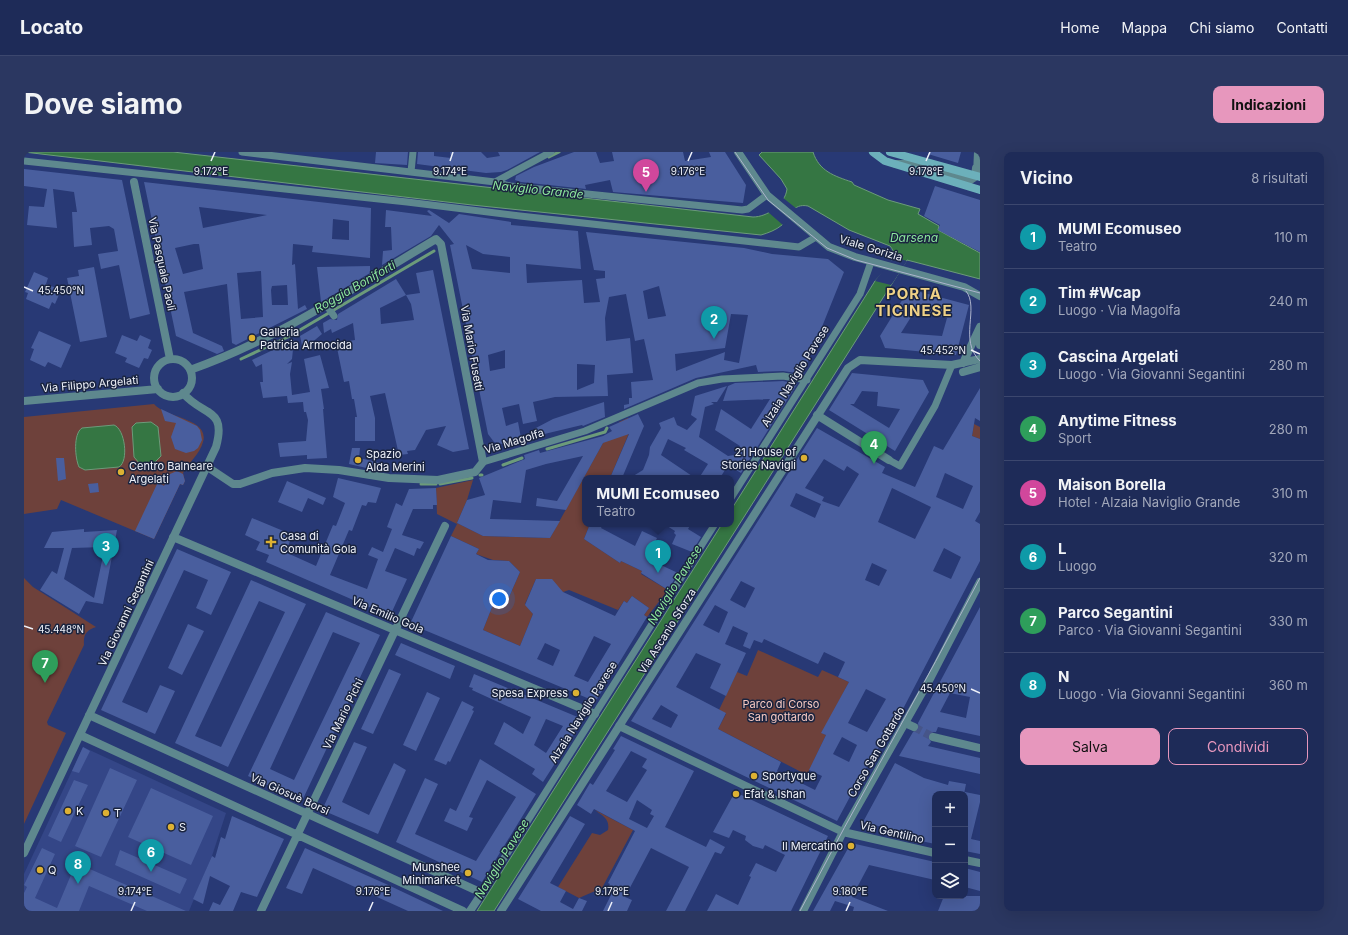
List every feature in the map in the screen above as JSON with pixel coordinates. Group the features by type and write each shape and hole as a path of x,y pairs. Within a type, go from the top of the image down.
{"main road":[{"path":"873,152 891,163 980,190"},
{"path":"890,152 978,175"}],"street":[{"path":"242,152 495,182 510,186 742,210 748,209 770,198"},
{"path":"411,172 413,152"},
{"path":"495,182 551,152"},
{"name":"Viale Gorizia","path":"738,152 770,198 816,237 837,251 871,262 964,287 980,296"},
{"path":"891,163 916,164 969,181 973,180 978,175 978,152"},
{"path":"24,161 133,177 415,202 520,216 799,247 816,237"},
{"name":"Via Pasquale Paoli","path":"133,177 170,359"},
{"name":"Via Mario Fusetti","path":"190,370 229,356 318,309 436,239 442,244 483,462"},
{"name":"Alzaia Naviglio Pavese","path":"734,493 860,294 865,284 871,262"},
{"path":"327,306 334,316"},
{"path":"963,368 980,327"},
{"path":"980,332 980,346"},
{"path":"170,359 182,362 190,370 191,382 183,393 170,396 158,389 154,381 155,371 161,362 170,359"},
{"path":"963,368 980,359"},
{"name":"Via Ascanio Sforza","path":"502,911 817,415 852,364 860,360 952,365"},
{"path":"817,415 900,466 935,406 952,365 963,368 980,367"},
{"name":"Via Magolfa","path":"206,466 233,484 240,484 272,473 305,468 326,468 389,478 438,480 475,472 483,462 586,431 698,383 722,379 783,376 806,380"},
{"name":"Via Filippo Argelati","path":"24,401 158,389"},
{"name":"Via Giovanni Segantini","path":"24,853 216,447 220,433 219,424 212,415 190,401 183,393"},
{"name":"Via Mario Pichi","path":"261,911 444,526"},
{"name":"Alzaia Naviglio Pavese","path":"470,911 713,527"},
{"name":"Via Emilio Gola","path":"173,537 595,714"},
{"name":"Corso San Gottardo","path":"803,911 843,832 905,723 980,582"},
{"name":"Via Giosuè Borsi","path":"90,715 482,893"},
{"path":"905,723 914,727"},
{"name":"Via Gentilino","path":"619,726 843,832 932,852"},
{"path":"80,735 296,836 463,911"},
{"path":"933,737 980,748"},
{"path":"968,861 980,863"}],"shaded area":[{"path":"83,747 226,813 212,856 189,911 24,911 24,874"}],"green space":[{"name":"Centro Balneare Argelati","path":"154,404 160,409 185,419 200,428 203,434 203,442 197,454 183,473 185,481 183,485 180,484 154,539 61,500 57,509 24,514 24,417"},
{"path":"628,418 632,426 611,475 585,475 603,443 621,428 619,422"},
{"path":"974,424 980,427 980,439 972,436"},
{"path":"473,480 467,500 457,523 483,536 550,538 582,481 582,527 589,527 584,539 620,563 621,561 642,571 641,574 668,590 647,617 644,615 649,608 632,596 627,603 624,601 618,610 569,590 563,592 536,579 525,604 533,614 520,646 483,630 496,597 509,597 520,572 509,561 493,560 476,554 479,549 451,536 457,524 437,514 436,488"},
{"path":"24,578 33,587 96,627 88,631 85,635 84,645 47,722 48,725 66,733 24,824"},
{"name":"Parco di Corso San gottardo","path":"758,650 818,677 822,670 849,682 822,733 826,735 807,775 718,729 726,714 719,710 737,672 747,676"},
{"path":"595,810 633,830 602,888 579,898 558,887 592,833 600,835 608,830 607,820"}],"water":[{"name":"Darsena","path":"24,152 173,152 753,217 764,215 779,205 786,195 787,189 781,179 759,155 762,152 813,152 819,164 828,172 888,200 920,209 918,214 939,226 938,230 980,253 980,279 907,260 494,911 477,911 720,527 734,527 734,505 875,281 890,265 893,251 890,246 849,230 808,206 798,206 792,211 782,225 761,235 472,205"},
{"path":"151,422 158,427 161,456 154,463 140,464 134,457 132,427 136,423"},
{"path":"114,425 121,432 123,438 125,452 122,464 119,467 85,470 79,467 76,441 79,431 82,428"}],"pier":[{"path":"782,197 797,209 784,226 768,212"},
{"path":"894,257 907,261 891,285 875,281"}],"building":[{"path":"376,152 408,152 407,165 375,163"},
{"path":"418,152 434,152 434,156 451,158 450,152 481,152 487,158 500,156 498,152 540,152 507,170 486,173 417,164"},
{"path":"574,152 596,152 600,163 614,161 612,152 683,152 685,161 711,157 709,152 725,152 746,185 743,203 613,192 610,180 585,185 586,189 521,182 515,180 516,176 534,167"},
{"path":"929,152 961,152 958,163 928,154"},
{"path":"24,169 122,180 150,314 130,319 119,265 101,269 98,254 118,251 114,229 109,226 90,228 92,245 74,247 72,212 77,212 74,192 53,189 57,228 27,225 29,206 44,207 47,189 24,186"},
{"path":"144,182 371,208 370,258 312,252 313,246 293,244 292,265 295,264 298,309 305,305 307,309 236,345 232,343 227,284 184,292 193,333 222,346 224,351 217,354 176,336","holes":["199,207 267,215 203,228","333,219 349,221 349,240 332,239","199,244 203,269 183,274 175,248","261,271 263,317 241,319 237,273","287,285 288,305 272,305 272,286"]},
{"path":"935,186 980,200 980,252 938,230 940,225 924,216"},
{"path":"386,210 432,216 427,211 429,210 449,223 459,214 511,222 511,225 578,231 581,269 526,264 527,283 582,280 584,303 600,302 596,279 605,278 605,271 594,270 586,232 744,248 772,254 828,259 844,272 803,374 783,371 758,372 756,365 696,378 624,409 624,405 629,404 629,398 632,398 631,382 653,380 644,339 635,341 626,294 609,297 605,318 606,341 630,338 633,373 607,375 608,396 555,397 533,402 537,421 523,424 519,404 502,408 506,426 518,422 521,438 502,444 494,442 488,434 450,245 454,244 439,225 431,236 382,265 383,251 392,250 391,227 385,227","holes":["466,245 483,254 510,257 510,273 472,269","659,286 666,316 648,319 643,291","731,314 748,315 739,363 724,360 725,352 676,371 675,354 725,348","505,350 505,368 490,371 488,355","577,364 595,365 594,383 577,390"]},
{"path":"370,266 370,273 321,302 317,267"},
{"path":"94,267 107,337 80,342 67,278 79,276 78,270"},
{"path":"433,270 469,449 453,452 437,445 446,426 426,430 415,450 407,451 408,454 399,455 385,393 370,396 375,418 375,441 355,441 355,417 357,417 354,399 352,399 349,381 344,382 336,343 355,340 353,323 332,333 331,329 324,333 323,323 330,319 337,320 338,314 396,279 406,295 420,293 416,273","holes":["406,295 411,304 414,320 381,324 380,308"]},
{"path":"34,272 48,278 46,284 61,290 55,304 52,302 49,309 26,299 28,293 25,292"},
{"path":"909,289 969,305 956,355 885,348 880,336","holes":["916,309 947,318 942,336 901,333"]},
{"path":"317,326 322,334 303,350 300,336"},
{"path":"39,331 71,345 61,368 48,362 45,367 30,360 34,349 31,348"},
{"path":"122,335 137,341 140,335 151,340 148,348 152,350 148,359 144,358 139,368 125,362 127,358 115,353"},
{"path":"294,340 292,359 287,364 292,362 290,374 292,395 310,392 304,359 320,355 329,388 321,389 324,409 327,458 307,459 307,455 280,457 278,443 306,441 308,420 306,412 304,412 303,402 288,403 287,396 263,398 260,382 263,382 262,364 256,367 252,360"},
{"path":"852,373 923,380 929,392 895,451 829,410","holes":["862,391 878,392 877,406 900,409 889,428 850,404 854,404"]},
{"path":"783,381 797,384 741,473 728,465 722,475 701,475 708,464 684,450 686,448 668,439 661,455 691,475 635,475 643,470 649,455 650,447 661,428 659,423 674,417 677,425 687,430 697,419 691,415 695,396 727,386 717,402 711,402 714,404 705,407 699,437 728,456 734,455 740,446 715,430 721,409 751,429 770,399 723,401 728,386 735,383"},
{"path":"980,388 980,421 975,418 972,436 980,439 980,512 975,521 980,524 980,561 904,707 860,778 837,821 631,721 817,428 885,467 882,473 915,487 934,446 943,450","holes":["824,459 844,471 847,466 859,474 839,507 822,501 824,497 805,488","945,473 973,486 963,509 936,497","892,488 931,507 915,539 878,522","796,493 821,504 815,518 790,506","944,548 961,557 951,579 933,571","872,563 887,570 879,586 865,580","741,581 755,588 745,608 730,600","715,605 728,612 719,633 703,625","733,626 748,633 743,646 750,649 754,640 762,643 764,639 818,664 824,652 845,662 838,677 849,682 821,733 826,735 809,770 822,776 815,790 777,771 781,762 718,729 726,713 676,687 696,653 721,664 710,688 726,696 746,653 725,644","866,689 886,699 867,732 848,723","661,705 678,715 671,728 652,719","842,737 857,745 849,762 833,754"]},
{"path":"604,402 605,417 583,426 536,436 534,429 553,419"},
{"path":"161,409 197,426 200,430 202,440 198,448 194,451 186,453 175,449 171,437 176,423 165,421"},
{"path":"638,414 644,426 623,475 611,475 629,434 603,443 585,475 582,475 582,481 566,510 536,506 537,498 557,501 583,456 526,470 521,503 493,500 490,519 560,521 550,538 483,536 457,523 467,500 485,495 479,478 525,459 524,455 539,450 540,453 603,436 612,431 609,427"},
{"name":"Spazio Alda Merini","path":"352,448 360,448 359,458 386,464 384,472 349,464"},
{"path":"56,458 64,458 66,479 58,481"},
{"path":"177,471 183,474 185,481 183,485 180,484 154,539 135,531 158,482 164,486 170,474"},
{"path":"338,478 381,488 376,503 368,502 366,506 362,505 352,531 349,530 330,575 367,589 378,559 368,555 372,547 383,552 392,529 387,527 396,503 402,506 409,489 436,488 437,505 433,505 433,509 413,509 402,535 424,542 420,549 417,548 414,556 395,548 385,571 407,579 390,616 266,562 269,555 256,550 260,542 245,535 252,518 293,535 285,552 316,566 333,525 336,526 345,503 333,497"},
{"path":"287,481 326,498 323,505 308,498 302,512 278,502"},
{"path":"98,483 99,492 90,493 88,484"},
{"path":"589,527 602,527 635,546 642,531 657,538 648,559 678,573 668,590 641,573 642,571 621,561 620,563 584,539"},
{"path":"669,527 689,527 688,529 701,537 692,552 672,544 676,535 674,533 675,531"},
{"path":"84,529 84,532 117,530 103,604 86,601 79,614 40,590 52,571 57,574 64,548 44,548 52,532","holes":["105,547 94,598 64,579 72,548"]},
{"path":"451,536 479,549 476,554 488,560 509,561 520,572 509,597 496,597 483,630 520,646 533,614 525,605 536,579 552,579 563,592 615,616 624,601 627,603 632,596 649,608 644,615 647,617 597,699 592,700 410,624","holes":["594,636 611,644 588,682 574,676","545,643 560,650 553,666 537,659"]},
{"path":"177,549 231,572 211,615 196,608 208,580 184,570 122,702 147,713 160,685 175,691 155,734 101,710"},
{"path":"251,580 306,604 228,767 175,743","holes":["259,601 285,612 221,747 195,736"]},
{"path":"980,607 980,736 938,727 936,732 931,732 928,736 931,742 928,746 980,758 980,774 899,756 913,732 919,730 918,723","holes":["950,693 970,697 966,718 940,712"]},
{"path":"326,612 380,635 302,801 248,776","holes":["333,632 360,643 294,780 270,769"]},
{"path":"188,624 204,631 182,675 168,668"},
{"path":"401,643 455,666 450,679 395,655"},
{"path":"389,669 401,674 373,734 361,729"},
{"path":"474,674 580,718 581,723 543,782 532,774 535,769 494,744 504,722 523,734 531,717 472,690 473,688 469,687","holes":["546,719 563,726 546,753 534,745"]},
{"path":"427,692 440,698 416,751 403,745"},
{"path":"462,701 474,707 472,710 474,711 450,762 448,761 446,765 434,760"},
{"path":"621,736 694,771 665,827 706,847 710,839 725,847 721,854 715,852 685,911 666,911 689,867 651,848 625,897 632,900 627,911 603,911 613,891 608,888 610,884 608,883 635,831 594,809 591,814 577,805 590,783 593,785 615,750 613,749","holes":["631,751 647,759 642,767 647,770 627,802 606,791","637,800 652,810 650,814 654,816 647,828 629,819"]},
{"path":"354,742 367,747 342,802 369,815 394,763 406,770 378,834 322,810"},
{"path":"83,747 90,751 79,773 72,771"},
{"path":"480,759 536,794 482,882 396,842 425,778 438,784 415,834 476,861 516,797 487,780 469,817 473,818 467,831 444,821 450,808 456,811"},
{"path":"895,763 924,778 948,785 949,781 966,784 965,791 932,791 932,843 912,839 913,835 863,822"},
{"name":"T","path":"110,768 137,780 101,857 75,846"},
{"name":"K","path":"74,780 88,785 61,842 48,836"},
{"name":"S","path":"151,788 213,816 191,865 128,837"},
{"path":"735,792 828,836 791,911 707,911 716,894 738,905 751,877 749,876 756,863 776,872 785,855 765,845 763,849 753,846 745,840 746,836 733,830 729,838 713,832"},
{"path":"968,793 980,795 980,802 971,839 980,841 980,854 968,852"},
{"path":"232,816 284,839 257,897 241,892 233,911 209,911 213,902 220,905 230,886 210,876 203,904 193,899 212,856 215,858 221,837 225,839"},
{"path":"570,816 585,824 550,883 566,891 560,902 573,909 579,898 587,901 582,911 541,911 518,899"},
{"path":"851,843 932,861 932,879 869,865 852,897 888,911 853,911 854,907 835,901 830,911 813,911"},
{"path":"42,848 55,854 35,898 57,908 76,863 186,911 147,911 89,886 79,911 24,911 24,893 27,887 24,885"},
{"path":"305,848 443,911 408,911 313,868 302,894 286,888"},
{"path":"120,850 187,879 180,894 115,865"},
{"path":"968,869 980,872 980,891 968,888"},
{"path":"968,896 980,896 980,911 938,911 943,899 968,899"}],"waterway":[{"path":"549,157 559,152"},
{"name":"Roggia Boniforti","path":"241,359 288,337 434,251"},
{"path":"547,449 605,432 607,428"},
{"path":"503,465 522,458"},
{"path":"440,484 472,478"},
{"path":"421,484 436,484"}],"tunnel":[{"path":"914,727 933,737"}],"tram line":[{"path":"735,152 768,200 827,248 856,260 980,293"},
{"path":"966,291 970,298 971,306 970,344 980,361"},
{"path":"800,911 844,827 936,662 980,578"}],"place":[{"name":"Maison Borella","path":"646,192"},
{"name":"Galleria Patricia Armocida","path":"252,338"},
{"name":"Tim #Wcap","path":"714,339"},
{"name":"21 House of Stories Navigli","path":"804,458"},
{"name":"Spazio Alda Merini","path":"358,460"},
{"name":"Anytime Fitness","path":"874,464"},
{"name":"Centro Balneare Argelati","path":"121,472"},
{"name":"Casa di Comunità Gola","path":"271,542"},
{"name":"Cascina Argelati","path":"106,566"},
{"name":"MUMI Ecomuseo","path":"658,573"},
{"name":"Parco Segantini","path":"45,683"},
{"name":"Spesa Express","path":"576,693"},
{"name":"Sportyque","path":"754,776"},
{"name":"Efat & Ishan","path":"736,794"},
{"name":"K","path":"68,811"},
{"name":"T","path":"106,813"},
{"name":"S","path":"171,827"},
{"name":"Il Mercatino","path":"851,846"},
{"name":"Q","path":"40,870"},
{"name":"L","path":"151,872"},
{"name":"Munshee Minimarket","path":"468,873"},
{"name":"N","path":"78,884"}],"district":[{"name":"PORTA TICINESE","path":"914,302"}],"water label":[{"name":"Naviglio Grande","path":"538,190"},
{"name":"Naviglio Pavese","path":"675,585"},
{"name":"Naviglio Pavese","path":"502,859"}]}
